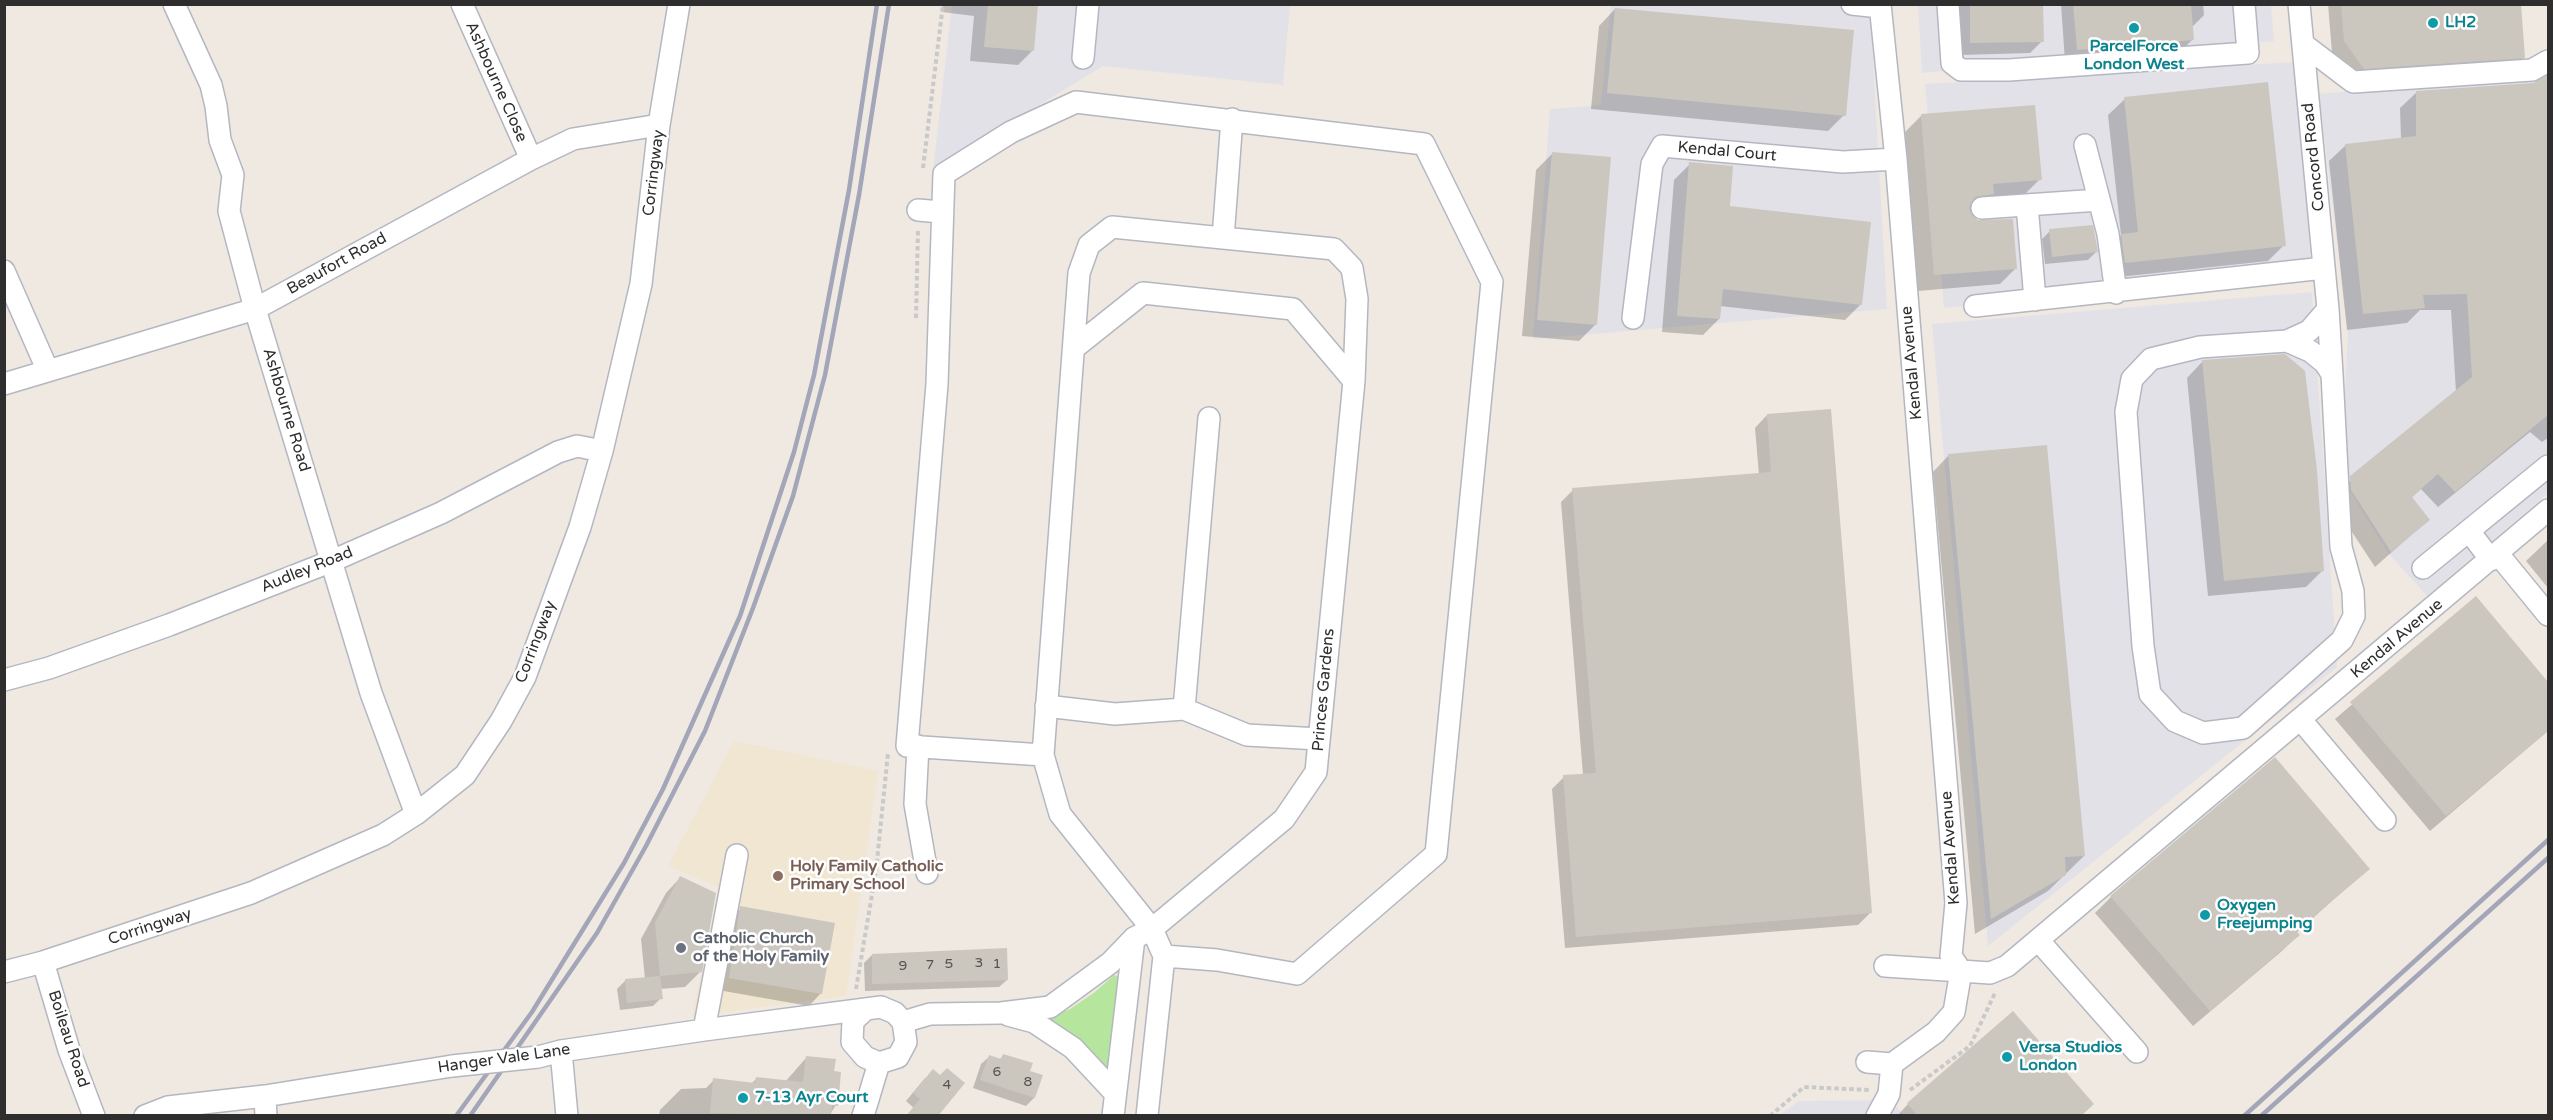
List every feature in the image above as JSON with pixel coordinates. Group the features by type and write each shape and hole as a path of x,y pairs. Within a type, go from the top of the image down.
{"street":[{"name":"Ashbourne Road","path":"174,4 198,55 216,106 220,140 233,175 229,211 255,309 371,693 416,814"},
{"name":"Ashbourne Close","path":"462,4 531,159"},
{"name":"Corringway","path":"4,972 43,962 251,893 383,835 416,814 465,775 501,721 525,677 580,527 602,451 641,284 659,125 679,4"},
{"path":"1083,58 1088,4"},
{"path":"1852,4 1880,6"},
{"path":"1948,4 1952,63 1961,70 2010,70 2248,53 2244,4"},
{"name":"Concord Road","path":"2287,341 2200,347 2151,358 2132,379 2126,412 2143,646 2150,694 2175,721 2203,733 2243,728 2342,640 2354,616 2353,591 2340,547 2328,309 2299,4"},
{"name":"Kendal Avenue","path":"1880,6 1896,159 1956,903 1951,956 1961,971 1990,973 2007,966 2548,510"},
{"path":"2303,44 2353,82 2532,70 2548,61"},
{"path":"1043,755 907,746 937,384 944,174 1011,132 1076,102 1232,119 1424,144 1492,282 1436,854 1297,974 1217,960 1164,956 1147,1116"},
{"path":"1223,238 1232,119"},
{"name":"Beaufort Road","path":"4,384 255,309 531,159 573,139 659,125"},
{"name":"Kendal Court","path":"1633,318 1652,164 1662,146 1843,162 1896,159"},
{"path":"2085,146 2108,234 2116,292"},
{"path":"1982,208 2099,200"},
{"path":"2028,205 2035,300"},
{"path":"918,210 941,212"},
{"name":"Princes Gardens","path":"1001,1013 1050,1006 1110,963 1143,934 1284,819 1316,772 1354,381 1357,299 1353,268 1334,249 1112,227 1089,245 1079,273 1043,755 1060,814 1143,934 1164,956"},
{"path":"1975,306 2324,268"},
{"path":"4,272 48,371"},
{"path":"1074,348 1143,293 1293,309 1354,381"},
{"path":"2287,341 2309,331 2328,309"},
{"path":"2287,341 2310,351 2325,363 2332,374"},
{"path":"1184,709 1209,418"},
{"name":"Audley Road","path":"4,680 49,668 169,625 332,561 441,513 558,452 578,446 602,451"},
{"path":"2423,568 2548,466"},
{"path":"2469,531 2548,615"},
{"path":"1046,706 1114,714 1184,709 1247,735 1319,739"},
{"path":"2301,720 2385,820"},
{"path":"918,746 915,804 927,873"},
{"path":"704,1030 737,855"},
{"path":"1113,1116 1143,934"},
{"path":"2038,940 2137,1053"},
{"name":"Boileau Road","path":"43,962 69,1050 94,1116"},
{"path":"1867,1062 1892,1064 1936,1032 1954,1012 1961,971 1885,966"},
{"path":"887,1009 895,1012 903,1022 906,1042 898,1057 879,1063 865,1057 852,1042 851,1035 860,1014 887,1009"},
{"path":"903,1022 930,1014 1001,1013 1034,1022 1073,1048 1115,1094"},
{"name":"Hanger Vale Lane","path":"145,1116 168,1107 266,1106 452,1066 538,1057 561,1051 704,1030 860,1014"},
{"path":"561,1051 567,1116"},
{"path":"863,1116 879,1063"},
{"path":"1884,1113 1890,1089 1892,1064"}],"shaded area":[{"path":"952,5 1290,5 1283,85 1103,66 933,170"},
{"path":"1611,5 1870,5 1887,309 1533,339 1550,109 1601,105"},
{"path":"1918,5 2271,5 2274,41 1922,73"},
{"path":"2297,62 2311,268 1944,308 1925,84"},
{"path":"2548,73 2548,493 2427,596 2388,553 2341,476 2348,333 2319,94"},
{"path":"2312,292 2337,667 1988,946 1932,324"},
{"name":"Holy Family Catholic Primary School","path":"734,741 878,771 846,996 692,1016 719,887 668,866"},
{"path":"1890,1100 1904,1115 1778,1116 1799,1101"}],"green space":[{"path":"1114,975 1119,977 1109,1070 1089,1050 1047,1023 1048,1018 1070,1009 1095,992"}],"building":[{"path":"988,4 1038,4 1034,51 984,47"},
{"path":"1970,4 2043,4 2044,42 1970,43"},
{"name":"ParcelForce London West","path":"2073,4 2191,4 2194,40 2077,50"},
{"name":"LH2","path":"2341,4 2521,4 2525,58 2364,69 2344,41"},
{"path":"1615,8 1854,30 1846,116 1607,93"},
{"path":"2548,75 2548,415 2455,492 2438,474 2412,497 2430,520 2391,552 2351,490 2350,476 2472,377 2467,294 2423,295 2425,308 2363,314 2345,144 2416,136 2416,91 2533,83"},
{"path":"2268,82 2286,246 2125,263 2121,234 2138,232 2124,97"},
{"path":"2035,105 2042,180 1993,184 1994,194 1975,197 1969,208 1977,220 2013,219 2017,269 1934,275 1921,114"},
{"path":"1552,152 1611,157 1597,325 1537,320"},
{"path":"1689,162 1733,166 1730,206 1871,222 1862,305 1723,289 1720,319 1677,316"},
{"path":"2093,225 2098,252 2052,257 2049,229"},
{"path":"2285,354 2305,371 2317,470 2324,571 2224,581 2202,360"},
{"path":"1831,409 1872,913 1576,937 1563,775 1596,773 1572,488 1771,472 1767,414"},
{"path":"2047,445 2085,856 2065,857 2066,875 1991,919 1948,454"},
{"path":"2476,596 2548,682 2548,731 2446,816 2350,702"},
{"path":"2275,757 2370,869 2296,931 2300,935 2210,1011 2110,896"},
{"name":"Catholic Church of the Holy Family","path":"680,876 716,893 702,972 660,976 655,923"},
{"path":"740,906 835,923 822,994 729,978"},
{"path":"1007,948 1008,980 872,984 872,954"},
{"path":"660,976 663,999 627,1003 625,979"},
{"name":"Versa Studios London","path":"2013,1011 2094,1104 2081,1116 1918,1116 1907,1103"},
{"path":"1003,1054 1033,1063 1030,1071 1043,1075 1035,1098 980,1080 989,1055 1001,1059"},
{"path":"806,1056 836,1059 834,1071 841,1072 838,1106 832,1105 831,1116 710,1113 713,1078 755,1083 756,1077 803,1082"},
{"path":"947,1068 965,1083 938,1116 906,1116 920,1099 913,1093 933,1069 940,1075"}],"railway":[{"path":"456,1116 532,1012 624,863 663,789 740,616 794,452 814,375 849,190 877,4"},
{"path":"470,1116 597,933 646,846 705,731 753,608 793,496 825,375 859,195 889,4"},
{"path":"2244,1116 2548,840"},
{"path":"2261,1116 2548,858"}],"place":[{"name":"LH2","path":"2433,23"},
{"name":"ParcelForce London West","path":"2134,28"},
{"name":"Holy Family Catholic Primary School","path":"778,876"},
{"name":"Oxygen Freejumping","path":"2205,915"},
{"name":"Catholic Church of the Holy Family","path":"681,948"},
{"name":"Versa Studios London","path":"2007,1057"},
{"name":"7-13 Ayr Court","path":"743,1098"}]}
